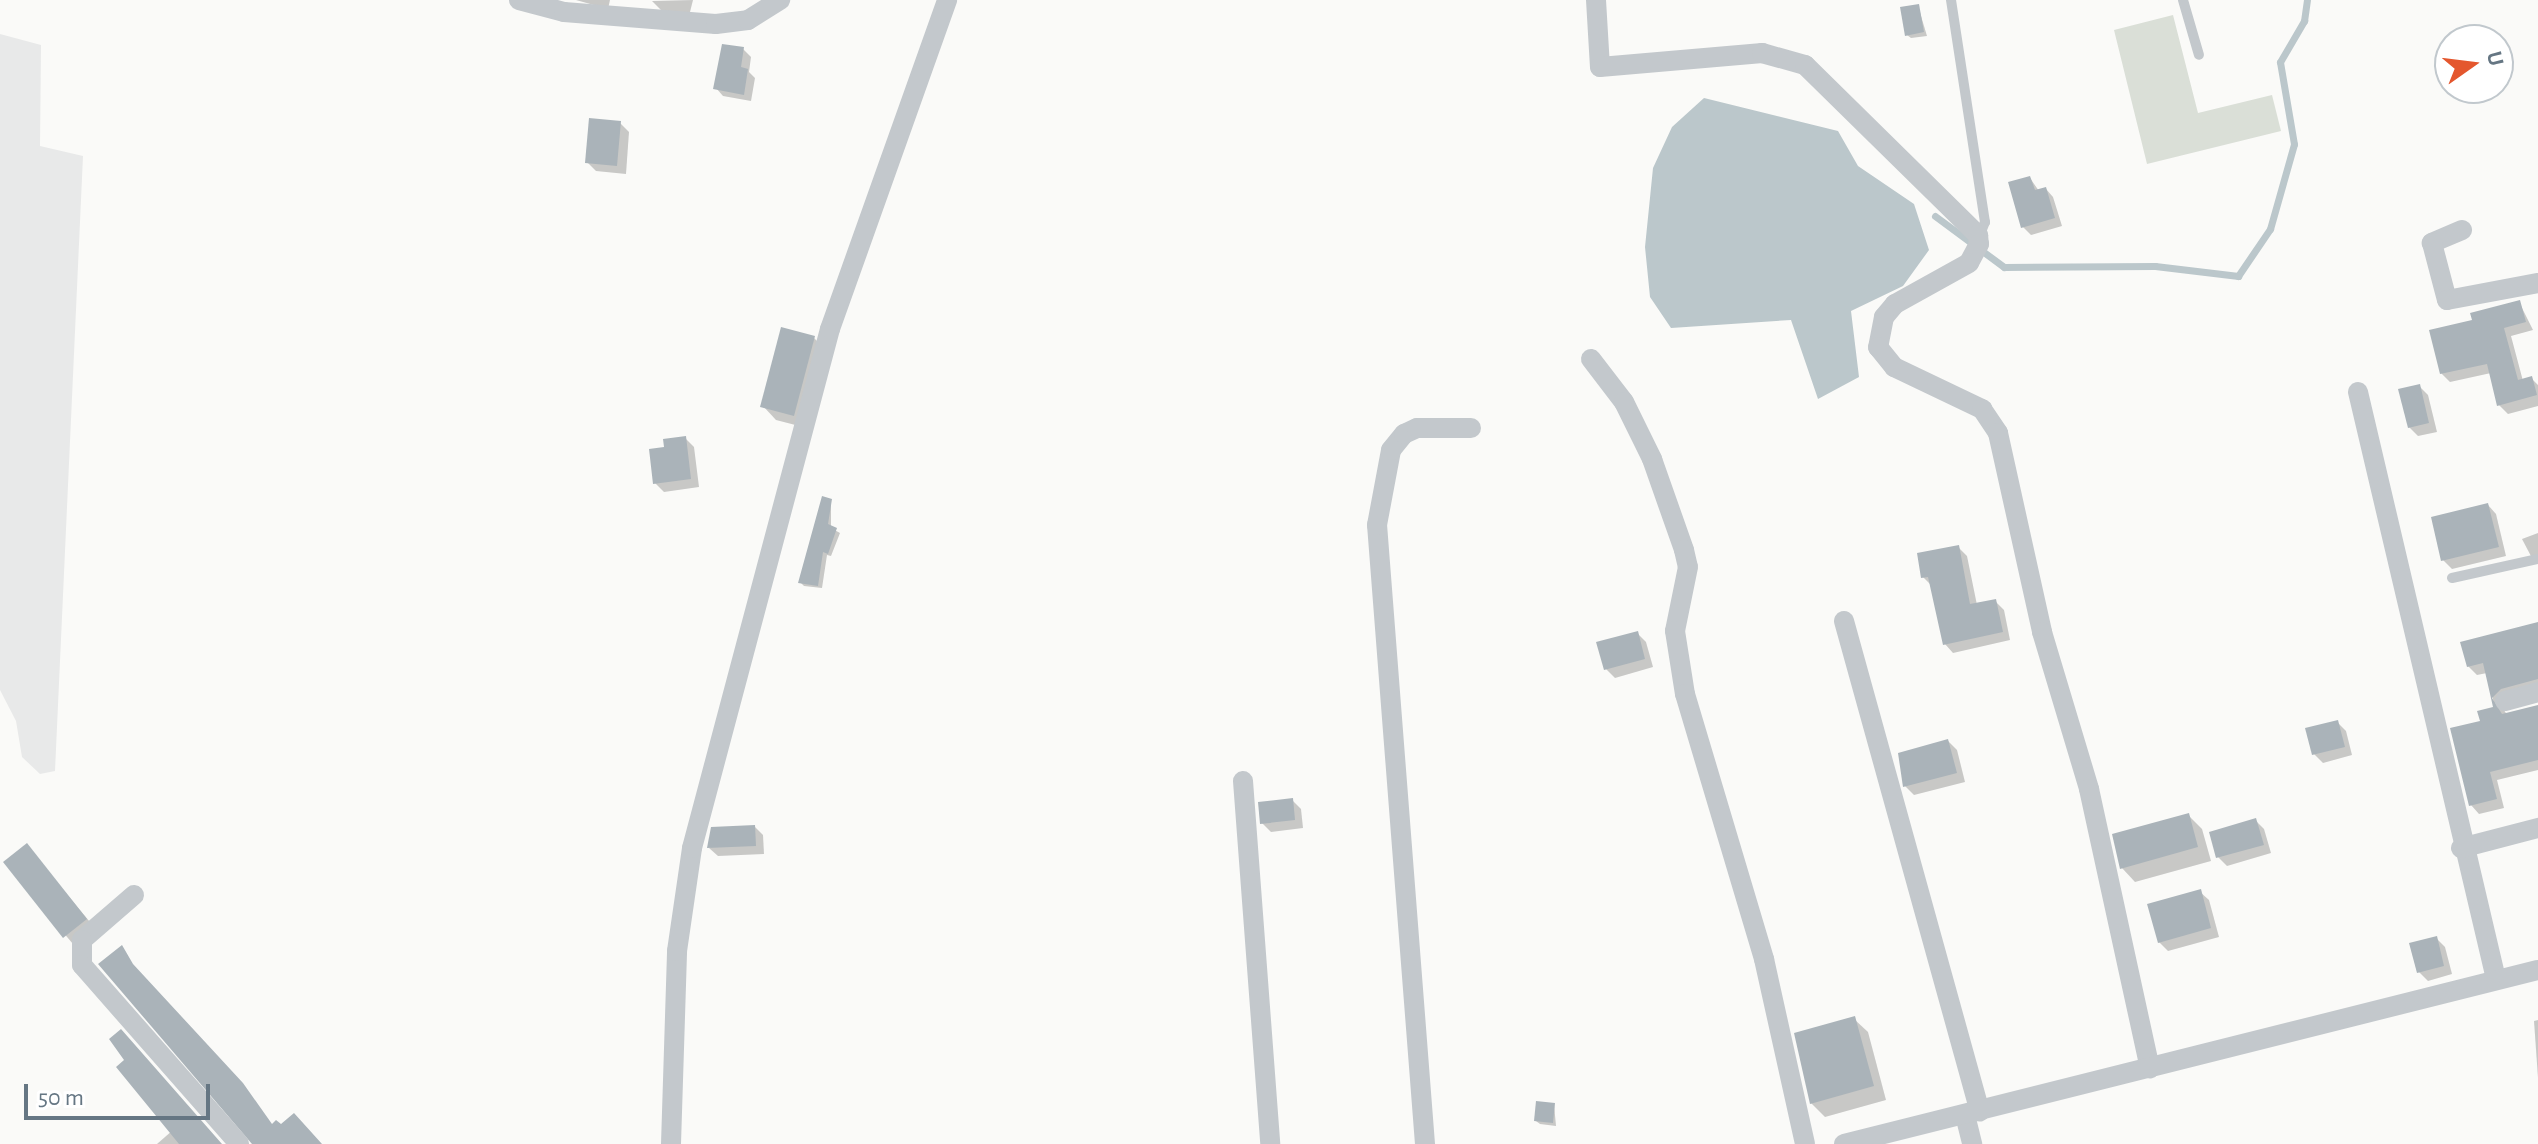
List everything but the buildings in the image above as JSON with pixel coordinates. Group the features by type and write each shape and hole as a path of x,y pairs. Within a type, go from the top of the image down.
{"street":[{"path":"519,0 564,12 716,24 748,20 780,0"},
{"path":"671,1144 677,951 692,848 830,329 947,0"},
{"path":"1596,0 1596,61 1604,70 1762,53 1784,56 1805,65 1977,246 1895,304 1878,326 1878,347 1894,367 1982,409 1998,433 2042,632 2089,789 2150,1068"},
{"path":"2462,230 2432,243 2447,300 2538,283"},
{"path":"1591,359 1624,402 1645,445 1684,550 1688,567 1675,631 1685,694 1764,959 1805,1144"},
{"path":"2358,392 2461,848 2496,979"},
{"path":"1425,1144 1377,525 1391,450 1404,434 1417,428 1471,428"},
{"path":"1844,621 1973,1114 1972,1144"},
{"path":"2505,701 2538,692"},
{"path":"1243,781 1270,1144"},
{"path":"2461,848 2538,828"},
{"path":"134,895 82,940 82,965 239,1144"},
{"path":"1844,1144 2538,970"}],"lane":[{"path":"1951,0 1985,222 1977,246"},
{"path":"2183,0 2199,55"},
{"path":"2452,578 2538,559"}],"shaded area":[{"path":"2173,15 2198,113 2272,95 2281,131 2147,164 2114,30"},
{"path":"0,34 41,45 40,146 83,156 55,771 40,774 22,757 16,721 0,690"},
{"path":"1704,98 1838,131 1858,166 1914,204 1929,250 1903,286 1851,311 1859,377 1818,399 1791,320 1671,328 1650,297 1645,247 1653,168 1672,127"}],"waterway":[{"path":"1935,216 2004,267 2155,266 2238,276 2270,229 2294,144 2280,62 2304,21 2307,0"}]}
